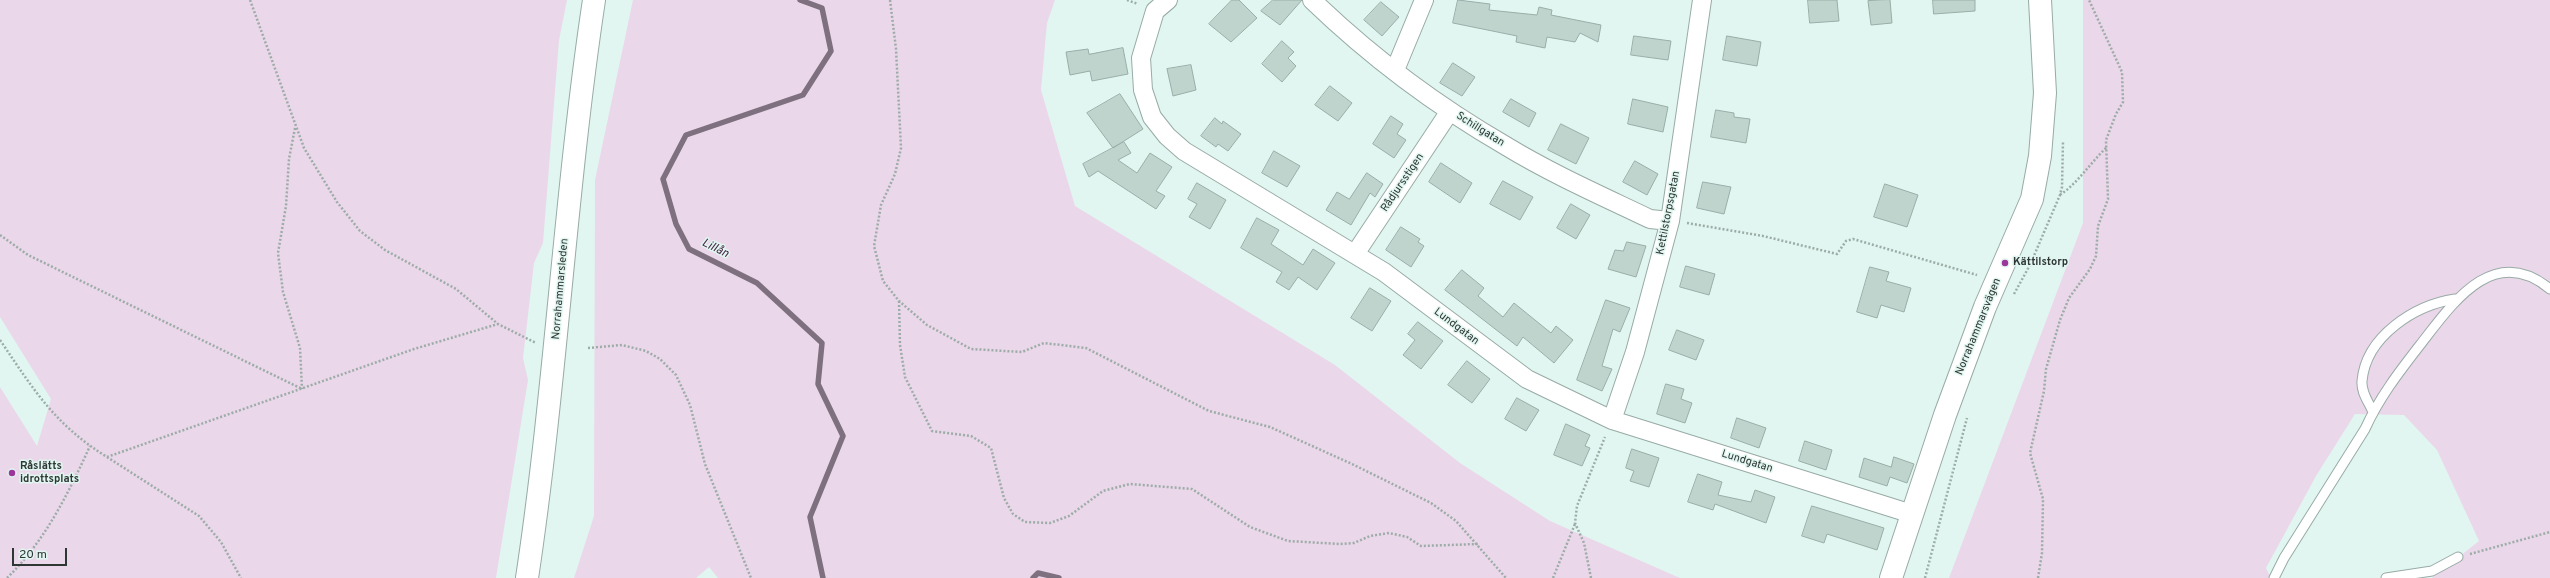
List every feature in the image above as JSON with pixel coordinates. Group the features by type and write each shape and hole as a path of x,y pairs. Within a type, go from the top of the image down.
{"street":[{"name":"Norrahammarsleden","path":"527,578 553,370 572,156 594,0"},
{"name":"Lundgatan","path":"1168,0 1156,11 1141,58 1143,90 1152,117 1167,136 1184,151 1384,272 1527,379 1612,420 1912,514"},
{"name":"Schillgatan","path":"1312,0 1395,70 1450,111 1507,147 1650,219 1670,221"},
{"path":"1395,70 1424,0"},
{"name":"Norrahammarsvägen","path":"1891,578 1945,414 1982,314 2032,198 2040,156 2045,93 2040,0"},
{"name":"Kettilstorpsgatan","path":"1612,420 1635,352 1670,221 1697,1"},
{"name":"Rådjursstigen","path":"1355,254 1450,111"}],"lane":[{"path":"2274,578 2292,545 2365,429 2372,410 2455,299 2478,280 2502,273 2527,274 2538,278 2550,288"},
{"path":"2372,410 2364,396 2362,382 2368,358 2382,338 2419,310 2440,302 2455,299"},
{"path":"2386,578 2432,571 2458,558"}],"path":[{"path":"250,0 308,155 337,202 360,231 385,250 456,289 498,324 518,336 541,345"},
{"path":"890,0 896,49 901,148 894,174 881,205 874,246 883,281 899,301 927,325 971,349 1022,352 1044,343 1086,348 1209,411 1270,427 1352,464 1424,500 1456,521 1478,544 1506,578"},
{"path":"2038,578 2042,553 2043,499 2030,453 2044,391 2046,369 2060,320 2069,298 2090,269 2096,256 2098,226 2108,199 2106,140 2116,114 2123,102 2124,87 2122,72 2089,0"},
{"path":"296,126 289,159 286,206 278,254 283,292 300,348 302,389"},
{"path":"2060,195 2073,186 2092,161 2107,147"},
{"path":"1670,221 1763,236 1837,254 1846,242 1853,239 1978,276 1976,282"},
{"path":"0,235 28,255 302,389"},
{"path":"899,301 900,345 905,377 932,431 971,436 991,448 1004,498 1013,514 1025,522 1050,523 1069,516 1103,491 1130,484 1192,489 1250,527 1288,541 1340,544 1354,543 1370,536 1389,533 1407,537 1421,546 1478,544"},
{"path":"107,457 414,349 498,324"},
{"path":"0,340 44,404 61,424 90,446 199,516 221,542 241,578"},
{"path":"588,348 622,345 646,351 660,359 676,375 690,405 705,464 751,578"},
{"path":"1553,578 1575,523 1577,506 1612,420"},
{"path":"7,578 48,528 70,492 90,446"},
{"path":"1575,523 1584,543 1591,578"},
{"path":"2458,558 2550,532"}],"shaded area":[{"path":"0,0 567,0 559,40 543,243 534,263 523,358 528,380 496,578 0,578 0,387 37,446 51,399 0,317"},
{"path":"633,0 1055,0 1047,23 1041,90 1075,206 1335,365 1460,463 1550,521 1680,578 718,578 709,567 696,578 574,578 594,516 595,180"},
{"path":"2083,0 2550,0 2550,578 2432,578 2479,541 2437,450 2404,415 2355,414 2316,476 2266,568 2271,578 1949,578 2083,223"}],"building":[{"path":"1232,0 1239,0 1257,18 1231,42 1209,24"},
{"path":"1273,0 1302,0 1280,25 1261,11"},
{"path":"1458,0 1490,4 1489,10 1537,15 1539,7 1552,10 1551,15 1601,25 1598,42 1580,33 1575,42 1547,37 1545,48 1516,42 1517,36 1453,23"},
{"path":"1808,0 1837,0 1839,21 1810,23"},
{"path":"1890,0 1892,23 1871,25 1868,1"},
{"path":"1933,0 1975,0 1975,11 1934,14"},
{"path":"1381,2 1399,17 1382,36 1364,20"},
{"path":"1634,36 1671,41 1668,60 1631,55"},
{"path":"1727,36 1761,42 1757,66 1723,60"},
{"path":"1282,41 1294,52 1288,58 1296,66 1282,82 1262,64"},
{"path":"1123,48 1128,74 1092,81 1090,71 1070,75 1066,52 1088,49 1089,54"},
{"path":"1453,63 1475,77 1462,96 1440,83"},
{"path":"1191,65 1196,90 1173,96 1167,69"},
{"path":"1330,86 1352,103 1338,121 1315,105"},
{"path":"1120,94 1143,129 1113,148 1087,113"},
{"path":"1511,99 1536,113 1529,127 1503,112"},
{"path":"1633,99 1668,107 1663,132 1628,124"},
{"path":"1716,110 1734,113 1734,117 1750,119 1746,143 1711,137"},
{"path":"1391,116 1403,124 1397,134 1406,140 1394,158 1373,144"},
{"path":"1215,118 1222,124 1223,121 1241,134 1228,151 1218,144 1216,147 1201,136"},
{"path":"1561,124 1589,138 1576,164 1548,150"},
{"path":"1124,142 1131,153 1118,160 1137,173 1150,153 1172,167 1156,191 1165,196 1156,209 1098,171 1089,177 1083,164"},
{"path":"1274,151 1300,166 1287,187 1262,173"},
{"path":"1635,161 1658,174 1647,195 1623,182"},
{"path":"1441,163 1472,183 1460,203 1429,182"},
{"path":"1367,173 1383,184 1375,197 1370,193 1351,225 1326,210 1337,192 1349,199"},
{"path":"1503,181 1533,197 1520,220 1490,204"},
{"path":"1703,182 1731,187 1724,214 1697,208"},
{"path":"1197,183 1226,200 1210,229 1189,217 1197,204 1188,199"},
{"path":"1885,184 1918,195 1907,227 1874,217"},
{"path":"1571,204 1590,215 1576,239 1557,228"},
{"path":"1257,218 1279,230 1271,244 1303,265 1313,249 1335,263 1317,290 1298,277 1289,290 1276,282 1282,272 1241,248"},
{"path":"1401,227 1420,239 1418,242 1424,246 1411,267 1386,250"},
{"path":"1627,242 1646,246 1636,277 1608,269 1615,250 1623,251"},
{"path":"1686,266 1715,274 1709,295 1680,287"},
{"path":"1870,267 1889,272 1886,281 1911,288 1904,312 1881,305 1877,318 1857,312"},
{"path":"1462,270 1484,288 1478,296 1503,317 1514,303 1551,333 1556,326 1573,340 1554,363 1523,337 1517,346 1445,290"},
{"path":"1370,288 1391,301 1372,331 1351,318"},
{"path":"1606,300 1630,308 1620,332 1613,329 1602,366 1612,369 1602,391 1577,380"},
{"path":"1418,322 1443,341 1421,369 1403,355 1415,340 1408,334"},
{"path":"1677,330 1704,340 1696,360 1669,350"},
{"path":"1467,361 1490,379 1472,403 1448,385"},
{"path":"1666,384 1684,389 1681,399 1692,403 1685,423 1657,414"},
{"path":"1517,398 1539,410 1526,431 1505,419"},
{"path":"1737,418 1766,428 1759,448 1731,438"},
{"path":"1566,424 1590,435 1585,446 1590,448 1582,466 1554,455"},
{"path":"1805,441 1832,450 1826,470 1799,461"},
{"path":"1632,449 1659,458 1649,487 1630,481 1634,471 1626,468"},
{"path":"1894,457 1914,464 1907,483 1890,477 1887,486 1859,477 1864,458 1891,467"},
{"path":"1698,474 1722,482 1718,495 1751,502 1755,490 1775,497 1766,523 1715,504 1713,510 1688,502"},
{"path":"1812,506 1884,528 1877,550 1827,534 1824,543 1802,536"}],"waterway":[{"name":"Lillån","path":"800,0 822,8 831,51 803,95 686,135 663,179 676,224 689,249 757,283 822,343 818,384 843,436 810,517 823,578"},
{"name":"Lillån","path":"1033,578 1038,573 1059,578"}],"place":[{"name":"Kättilstorp","path":"2005,263"},
{"name":"Råslätts idrottsplats","path":"12,473"}]}
